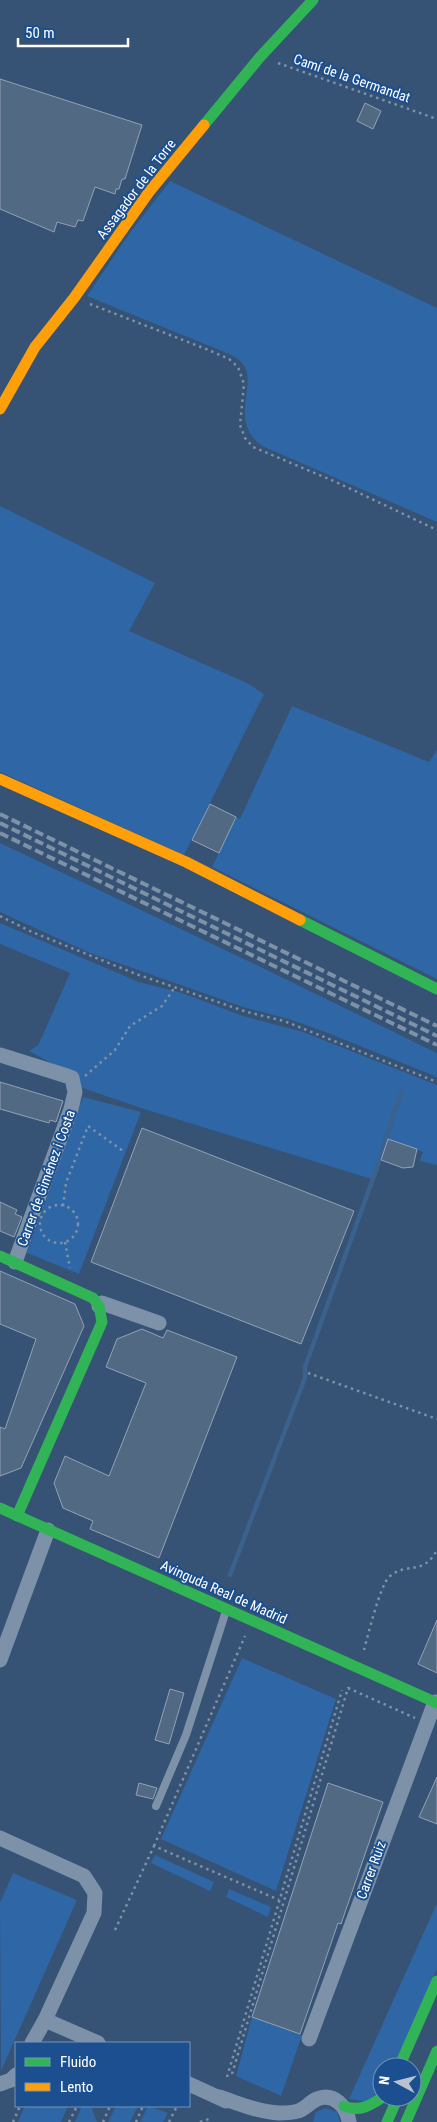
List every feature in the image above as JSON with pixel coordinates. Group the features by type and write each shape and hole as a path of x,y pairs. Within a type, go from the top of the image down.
{"street":[{"name":"Assagador de la Torre","path":"0,409 35,347 74,298 149,192 260,57 314,0"},
{"path":"0,779 186,862 437,989"},
{"path":"0,1055 67,1076 72,1078 74,1084"},
{"name":"Carrer de Giménez i Costa","path":"15,1262 71,1109 74,1099 74,1084"},
{"path":"0,1256 93,1298 99,1306 102,1322 17,1516"},
{"path":"99,1306 102,1304 159,1323"},
{"name":"Avinguda Real de Madrid","path":"0,1508 436,1702"},
{"path":"0,1660 48,1530"},
{"name":"Carrer Ruiz","path":"309,2039 436,1702"},
{"path":"1,1840 84,1876 95,1893 94,1913 45,2020 33,2042"},
{"path":"403,2057 437,1981"},
{"path":"415,2057 437,2008"},
{"path":"45,2020 96,2042"},
{"path":"406,2122 437,2051"},
{"path":"0,2084 11,2080 15,2076"},
{"path":"190,2084 219,2097 276,2113 298,2111 316,2099 330,2098 349,2109 361,2109 372,2105"},
{"path":"219,2097 247,2114 278,2122"},
{"path":"303,2122 305,2111 309,2104"},
{"path":"344,2106 349,2122"},
{"path":"387,2122 394,2107"}],"lane":[{"path":"156,1806 186,1735 227,1610"}],"path":[{"name":"Camí de la Germandat","path":"260,57 437,119"},
{"path":"74,298 228,359 238,367 242,378 240,425 245,438 253,447 336,482 437,530"},
{"path":"0,916 80,952 136,974 247,1012 292,1024 437,1082"},
{"path":"74,1084 115,1050 130,1026 162,1006 175,986"},
{"path":"63,1206 66,1183 88,1126 123,1151"},
{"path":"53,1206 63,1206 72,1210 77,1222 75,1234 65,1242 59,1244 48,1240 39,1225 40,1219 53,1206"},
{"path":"65,1242 73,1288"},
{"path":"308,1373 437,1419"},
{"path":"358,1668 386,1580 397,1572 421,1567 429,1562 437,1550"},
{"path":"115,1930 154,1846 241,1645"},
{"path":"232,2074 348,1688 418,1719"},
{"path":"227,2077 342,1690"},
{"path":"154,1846 280,1900"},
{"path":"13,2122 20,2107"},
{"path":"69,2122 76,2107"},
{"path":"103,2122 110,2107"},
{"path":"136,2122 143,2107"},
{"path":"169,2122 176,2107"},
{"path":"200,2122 209,2119 208,2122"}],"shaded area":[{"path":"170,181 437,308 437,522 262,446 252,435 246,424 248,380 246,370 238,359 87,296 129,234"},
{"path":"0,506 155,583 129,631 247,683 264,694 184,855 0,772"},
{"path":"292,706 429,762 437,750 437,979 212,867 236,817 240,819"},
{"path":"0,843 437,1053 437,1077 289,1019 246,1008 90,953 0,912"},
{"path":"0,923 139,982 182,993 243,1016 303,1032 437,1085 437,1165 420,1161 423,1152 388,1139 375,1180 144,1109 77,1086 72,1074 29,1051 38,1045 70,973 0,944"},
{"path":"83,1097 141,1112 79,1274 27,1253"},
{"path":"242,1658 336,1699 276,1891 161,1839"},
{"path":"155,1855 214,1882 210,1891 151,1863"},
{"path":"13,1873 77,1900 1,2071 0,1903"},
{"path":"229,1889 271,1907 268,1917 226,1897"},
{"path":"437,1903 437,1969 398,2057 372,2057 372,2099 368,2102 349,2099"},
{"path":"252,2017 302,2035 281,2096 236,2076"},
{"path":"25,2107 68,2107 61,2122 18,2122"},
{"path":"82,2107 91,2107 97,2122 75,2122"},
{"path":"116,2107 138,2107 130,2122 108,2122"},
{"path":"148,2107 168,2113 163,2122 140,2122"},
{"path":"325,2108 337,2112 340,2122 313,2122 316,2112"}],"building":[{"path":"0,79 142,125 125,179 122,179 119,189 116,189 115,194 95,187 83,221 78,220 75,227 57,222 54,232 0,209"},
{"path":"365,103 381,111 373,129 357,121"},
{"path":"210,804 236,817 219,853 192,840"},
{"path":"0,1082 63,1101 56,1122 50,1120 49,1123 0,1109"},
{"path":"142,1128 354,1211 301,1344 91,1262"},
{"path":"388,1139 417,1149 413,1167 403,1168 381,1160"},
{"path":"0,1202 17,1210 15,1214 22,1217 14,1237 0,1231"},
{"path":"0,1271 75,1304 84,1326 21,1468 0,1476 0,1427 5,1429 36,1339 0,1324"},
{"path":"142,1329 163,1338 167,1330 237,1357 159,1558 90,1529 93,1521 63,1508 54,1483 65,1456 109,1476 146,1383 106,1367 117,1339"},
{"path":"437,1620 437,1673 418,1664"},
{"path":"170,1689 184,1693 169,1744 155,1740"},
{"path":"437,1777 437,1824 419,1817"},
{"path":"139,1783 157,1788 153,1799 136,1795"},
{"path":"328,1783 383,1802 341,1924 338,1923 300,2034 252,2017"}],"waterway":[{"path":"230,1575 305,1378 305,1367 375,1173 401,1092"}],"railway":[{"path":"0,814 437,1026"},
{"path":"0,823 437,1036"},
{"path":"0,833 437,1045"}],"traffic: fast":[{"path":"204,125 260,57 313,0"},
{"path":"300,920 437,989"},
{"path":"0,1256 93,1298 99,1306 102,1322 17,1516"},
{"path":"0,1508 437,1703"},
{"path":"403,2057 437,1981"},
{"path":"406,2122 437,2051"},
{"path":"344,2106 360,2108 372,2104"},
{"path":"387,2122 394,2107"}],"traffic: slow":[{"path":"0,409 35,347 74,298 149,192 204,125"},
{"path":"0,779 186,862 300,920"}]}
